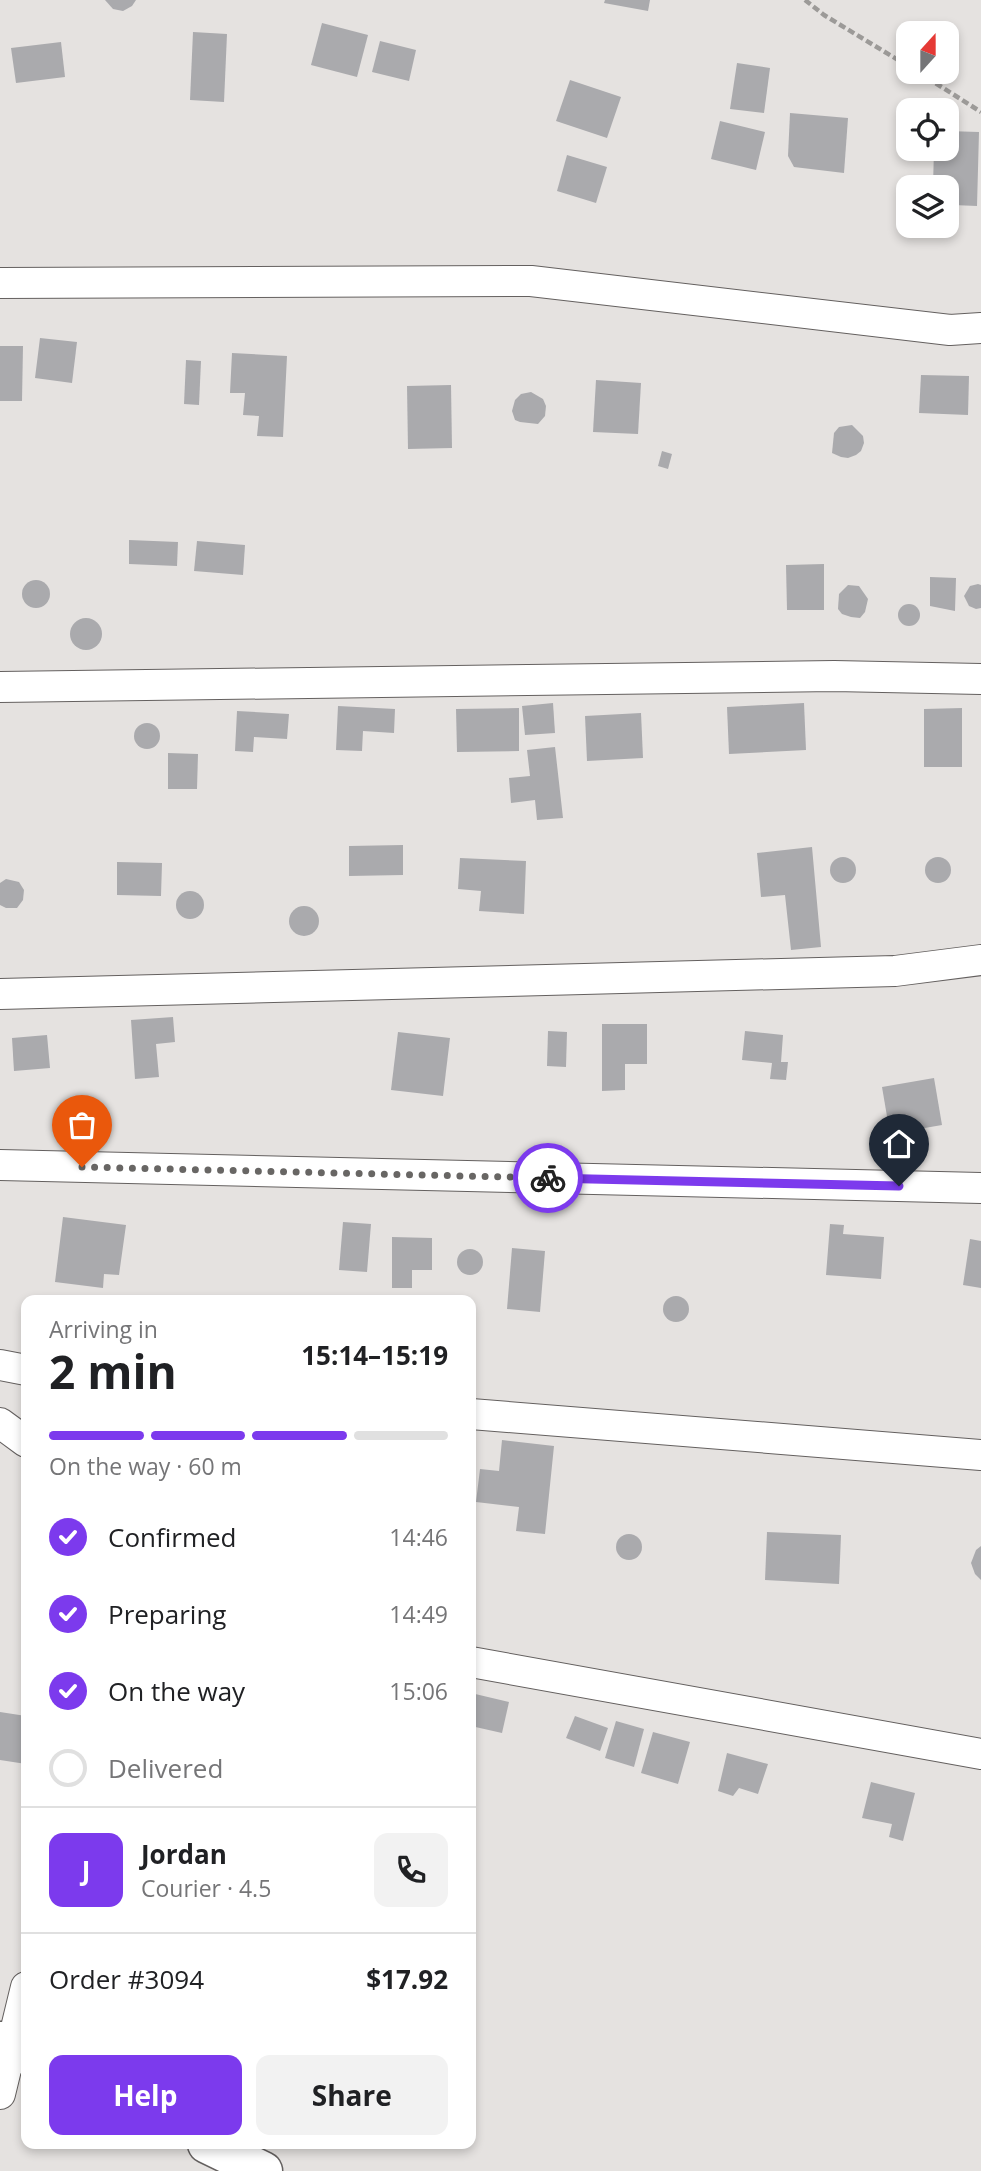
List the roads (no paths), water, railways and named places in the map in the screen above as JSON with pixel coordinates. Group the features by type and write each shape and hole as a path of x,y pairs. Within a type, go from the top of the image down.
{"main road":[{"path":"217,2149 263,2171"}],"street":[{"path":"0,283 531,281 950,330 981,328"},
{"path":"0,687 834,676 981,679"},
{"path":"0,994 895,971 981,960"},
{"path":"0,1165 981,1188"},
{"path":"0,1365 21,1369"},
{"path":"476,1414 981,1455"},
{"path":"0,1423 21,1438"},
{"path":"476,1663 981,1754"},
{"path":"0,2094 21,2010"}]}
